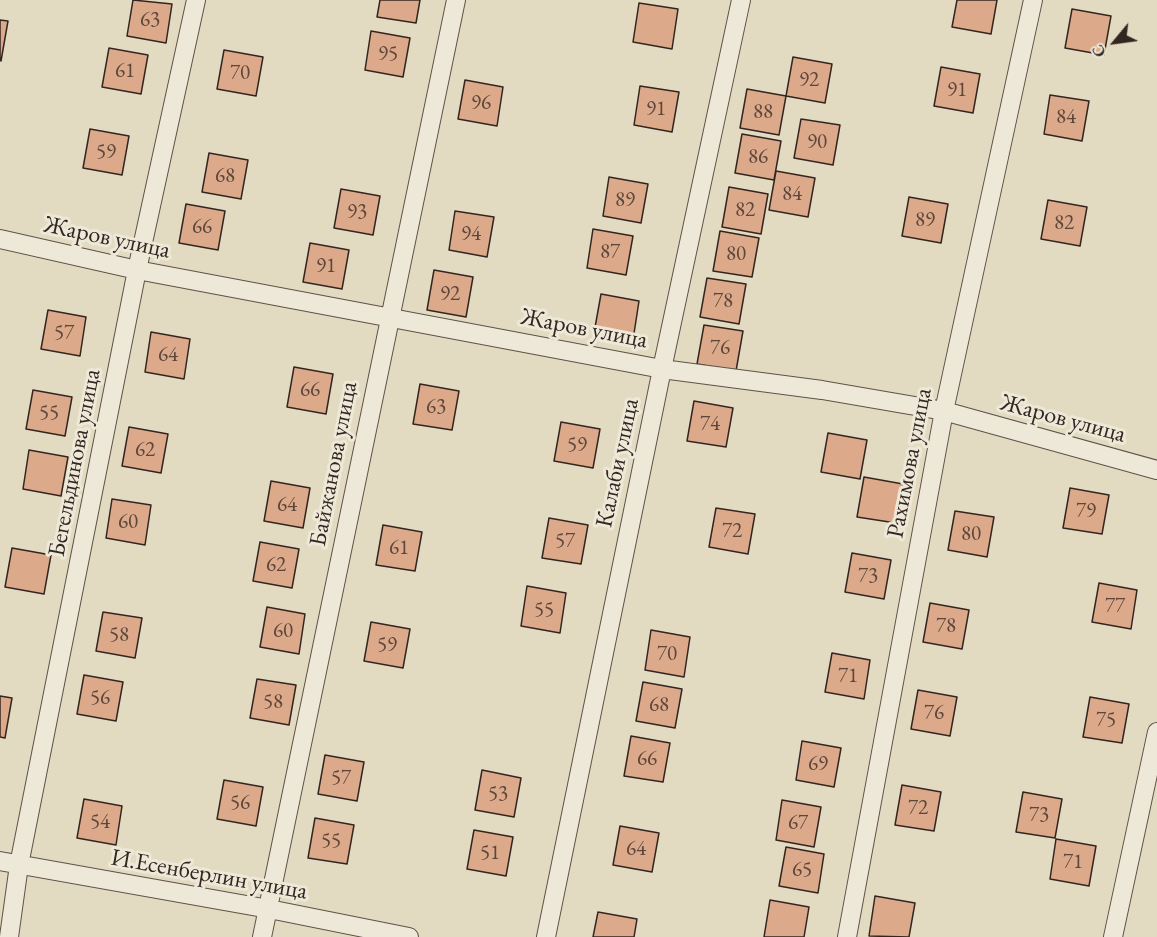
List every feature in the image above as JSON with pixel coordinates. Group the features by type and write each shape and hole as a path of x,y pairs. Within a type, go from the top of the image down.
{"street":[{"name":"Бегельдинова улица","path":"9,937 19,865 138,270 196,0"},
{"name":"Байжанова улица","path":"262,937 388,317 456,0"},
{"name":"Калаби улица","path":"546,937 662,369 741,0"},
{"name":"Рахимова улица","path":"847,937 944,411 1033,0"},
{"name":"Жаров улица","path":"0,239 138,270 662,369 822,390 944,411 1157,470"},
{"path":"1113,937 1157,732"},
{"name":"И.Есенберлин улица","path":"0,861 269,909 409,937"}],"building":[{"path":"133,0 172,4 166,43 127,36"},
{"path":"380,0 420,0 416,23 377,17"},
{"path":"957,0 997,0 991,34 952,27"},
{"path":"639,3 678,9 672,49 633,42"},
{"path":"1072,9 1111,16 1104,55 1065,48"},
{"path":"0,20 8,21 1,61 0,60"},
{"path":"371,31 410,38 403,77 365,70"},
{"path":"109,48 148,55 141,94 102,87"},
{"path":"224,50 263,57 256,96 217,89"},
{"path":"793,57 832,64 825,103 786,96"},
{"path":"941,67 980,74 973,113 934,106"},
{"path":"465,80 503,87 497,126 458,119"},
{"path":"640,86 679,92 672,132 634,125"},
{"path":"747,89 786,96 779,135 740,128"},
{"path":"1050,95 1089,101 1082,141 1044,134"},
{"path":"801,119 840,125 833,165 794,158"},
{"path":"90,129 129,136 122,175 83,168"},
{"path":"742,134 781,141 774,180 735,173"},
{"path":"209,153 248,160 241,199 202,192"},
{"path":"776,171 815,178 808,217 769,210"},
{"path":"609,177 648,184 641,223 603,216"},
{"path":"729,187 768,194 761,234 722,227"},
{"path":"341,189 380,196 373,235 334,228"},
{"path":"909,197 948,204 941,243 902,236"},
{"path":"1048,200 1087,207 1080,246 1041,239"},
{"path":"186,204 225,211 218,250 179,243"},
{"path":"455,211 494,217 487,257 449,250"},
{"path":"593,229 633,236 626,275 587,268"},
{"path":"720,231 759,238 752,277 713,271"},
{"path":"310,243 349,250 342,289 303,282"},
{"path":"434,270 473,277 466,317 427,310"},
{"path":"707,278 746,284 739,324 700,317"},
{"path":"601,294 639,301 633,340 594,333"},
{"path":"48,310 86,317 80,356 41,349"},
{"path":"704,325 743,331 736,371 697,364"},
{"path":"151,332 190,339 184,379 145,372"},
{"path":"294,367 333,374 326,414 287,407"},
{"path":"420,384 459,391 452,430 413,424"},
{"path":"33,390 72,397 65,436 26,429"},
{"path":"694,401 733,408 726,447 687,441"},
{"path":"561,422 600,429 593,468 554,461"},
{"path":"129,427 168,434 161,473 122,466"},
{"path":"828,433 867,440 860,479 821,472"},
{"path":"29,450 68,457 61,496 23,489"},
{"path":"864,477 903,484 896,523 857,517"},
{"path":"271,481 310,488 303,528 264,521"},
{"path":"1070,488 1109,495 1102,534 1063,528"},
{"path":"112,499 151,505 145,545 106,538"},
{"path":"716,508 755,514 748,554 709,547"},
{"path":"955,511 994,517 987,557 948,550"},
{"path":"549,518 588,525 581,564 542,558"},
{"path":"383,525 422,532 415,571 376,565"},
{"path":"260,542 299,549 292,588 253,581"},
{"path":"12,548 51,555 44,594 5,587"},
{"path":"852,553 891,560 884,599 845,592"},
{"path":"1099,583 1137,590 1131,629 1092,622"},
{"path":"527,586 566,593 560,633 521,626"},
{"path":"930,603 969,610 962,649 923,642"},
{"path":"267,607 305,614 299,654 260,647"},
{"path":"103,612 142,618 135,658 96,651"},
{"path":"371,622 410,629 403,668 364,661"},
{"path":"651,630 690,637 684,677 645,670"},
{"path":"832,653 870,660 864,699 825,692"},
{"path":"84,675 123,682 116,721 77,714"},
{"path":"257,679 296,685 289,725 250,718"},
{"path":"643,682 682,689 675,728 636,721"},
{"path":"918,690 957,697 950,736 911,729"},
{"path":"0,696 12,698 5,738 0,737"},
{"path":"1090,697 1129,704 1122,743 1083,737"},
{"path":"631,736 670,743 663,782 624,776"},
{"path":"802,741 841,748 834,787 796,780"},
{"path":"325,755 364,762 357,801 318,794"},
{"path":"482,770 521,778 514,817 475,810"},
{"path":"224,780 263,787 256,826 217,819"},
{"path":"902,785 941,792 934,831 895,825"},
{"path":"1023,792 1062,799 1055,838 1016,832"},
{"path":"84,799 122,806 116,845 77,838"},
{"path":"782,800 821,807 814,847 776,840"},
{"path":"315,818 354,825 347,864 308,858"},
{"path":"620,826 659,833 652,872 613,865"},
{"path":"474,830 513,837 506,876 467,869"},
{"path":"1056,839 1096,846 1089,886 1050,879"},
{"path":"786,847 824,854 818,893 779,886"},
{"path":"875,896 915,903 909,937 869,936"},
{"path":"770,900 809,907 804,937 764,937"},
{"path":"598,912 637,919 634,937 593,937"}]}
